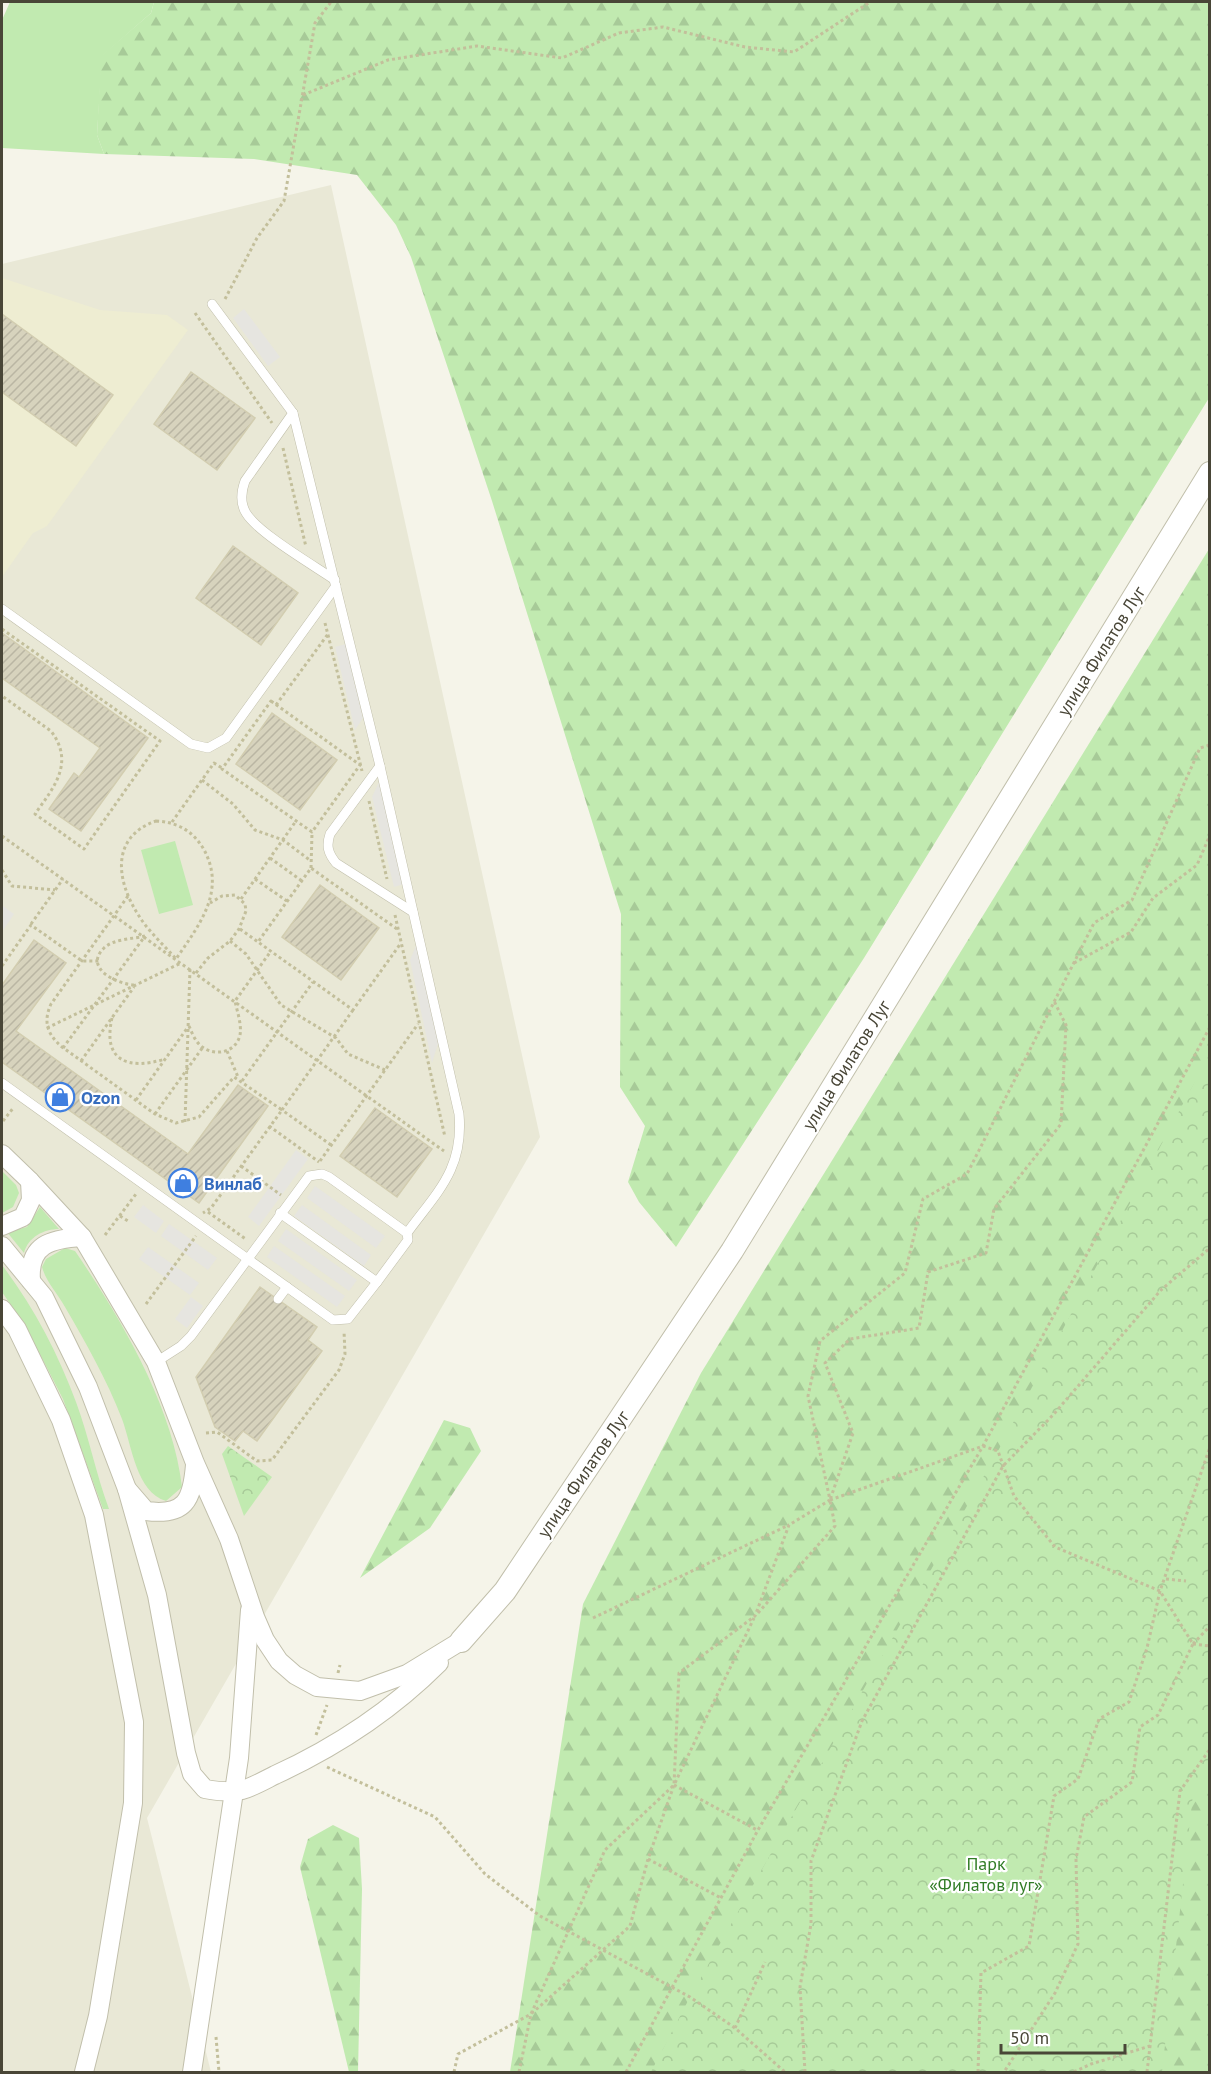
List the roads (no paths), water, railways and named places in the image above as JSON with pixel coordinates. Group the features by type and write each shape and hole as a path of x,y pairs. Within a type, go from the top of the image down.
{"street":[{"name":"улица Филатов Луг","path":"2,1246 44,1297 88,1387 127,1489 157,1595 186,1753 198,1782 205,1789 223,1792 241,1790 308,1759 349,1736 409,1693 461,1641 505,1591 732,1251 1209,473"},
{"name":"улица Филатов Луг","path":"2,1154 82,1237 156,1362 195,1463 230,1539 265,1640 279,1661 295,1675 317,1687 360,1691 407,1674 461,1641"},
{"path":"2,1226 23,1217 31,1200 30,1181"},
{"path":"31,1281 30,1266 40,1248 56,1238 82,1237"},
{"path":"2,1309 17,1329 61,1420 94,1515 134,1722 133,1803 98,2016 84,2073"},
{"path":"127,1489 146,1511 168,1514 184,1504 192,1492 195,1463"},
{"path":"192,2073 238,1758 251,1604"}],"lane":[{"path":"2,1083 333,1320 343,1321 354,1314 408,1240 407,1233 453,1170 460,1129 380,766 293,413 215,308"},
{"path":"293,413 245,481 242,490 243,507 255,523 335,583"},
{"path":"2,609 191,744 208,748 226,738 335,583"},
{"path":"380,766 330,834 327,843 329,854 336,863 413,912"},
{"path":"156,1362 186,1342 309,1176 322,1174 329,1177 407,1233"},
{"path":"280,1213 377,1282"},
{"path":"278,1299 287,1287"}],"place":[{"name":"Ozon","path":"60,1097"},
{"name":"Винлаб","path":"183,1183"}],"park label":[{"name":"Парк «Филатов луг»","path":"986,1873"}]}
